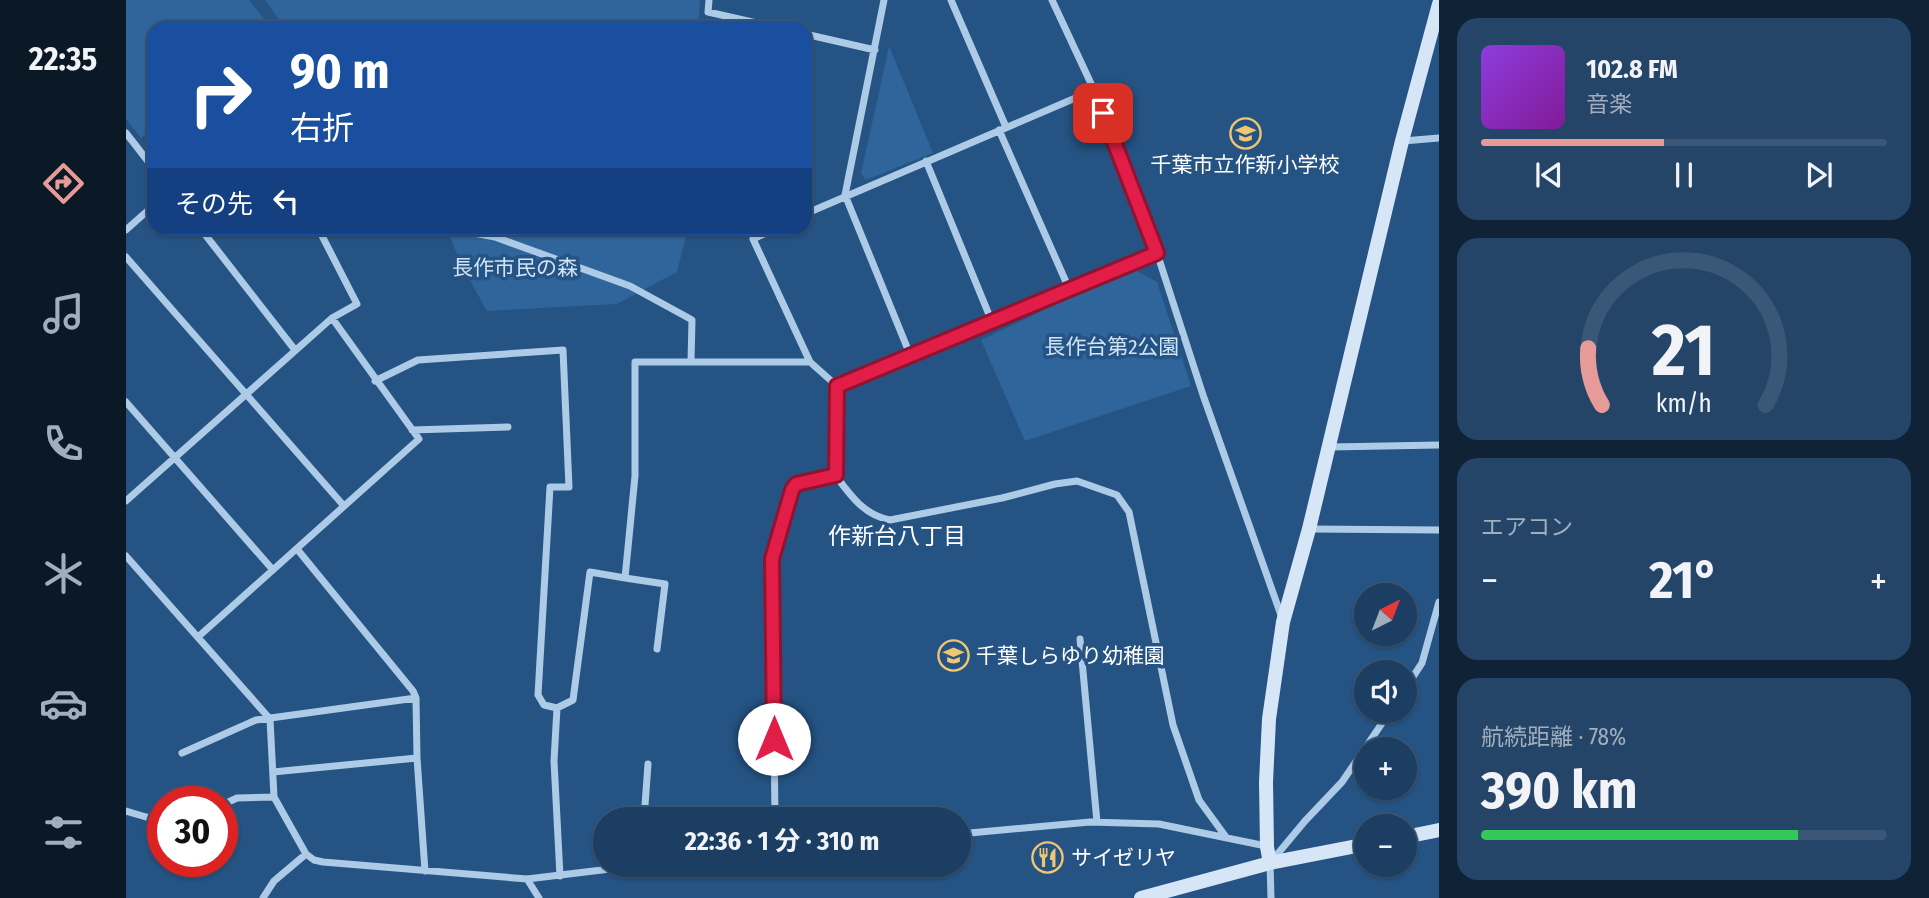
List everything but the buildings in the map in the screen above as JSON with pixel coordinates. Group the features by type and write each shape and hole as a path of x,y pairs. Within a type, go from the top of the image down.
{"street":[{"path":"709,0 708,12 748,21"},
{"path":"884,0 845,195 911,357"},
{"path":"951,0 1070,291"},
{"path":"1052,0 1094,90 1157,253 1203,395 1283,622"},
{"path":"1271,898 1266,782 1269,719 1283,622 1309,529 1402,141 1439,4"},
{"path":"812,36 875,50"},
{"path":"812,211 1094,90"},
{"path":"126,133 147,160"},
{"path":"1402,141 1439,138"},
{"path":"926,161 992,322"},
{"path":"126,230 147,211"},
{"path":"205,235 295,350"},
{"path":"126,502 332,318 357,304 322,235"},
{"path":"484,235 631,286 692,320 691,361"},
{"path":"753,235 810,362 837,386 836,475 859,506 878,517 890,520 1077,481 1117,495 1129,512 1173,725 1199,800 1226,837"},
{"path":"753,239 761,235"},
{"path":"837,386 1157,253"},
{"path":"126,257 344,506"},
{"path":"198,637 419,439 332,318"},
{"path":"375,381 418,360 563,350 569,487 550,487 538,695 544,705 557,708 573,700 590,572 665,584 657,649"},
{"path":"625,578 635,476 635,362 810,362"},
{"path":"126,402 273,570"},
{"path":"412,430 508,427"},
{"path":"1329,447 1439,445"},
{"path":"775,807 772,559 796,484 836,475"},
{"path":"1309,529 1439,530"},
{"path":"297,549 416,698 417,758 425,871"},
{"path":"126,556 270,719 274,797 306,854 314,860 527,879 593,872"},
{"path":"1417,671 1422,663 1439,602"},
{"path":"1080,639 1097,822"},
{"path":"182,753 256,720 416,698"},
{"path":"557,708 554,761 560,876"},
{"path":"1270,863 1342,782 1382,723"},
{"path":"273,772 417,758"},
{"path":"645,807 648,764"},
{"path":"238,798 274,797"},
{"path":"126,811 147,817"},
{"path":"971,833 1097,822 1159,824 1267,846"},
{"path":"1417,834 1439,830"},
{"path":"1141,898 1270,863 1354,847"},
{"path":"263,898 274,881 306,854"},
{"path":"527,879 538,898"}],"green space":[{"path":"126,0 249,0 266,21 147,21 147,133 141,138 126,119"},
{"path":"265,0 700,0 698,21 280,21"},
{"path":"889,46 933,153 866,180 861,174"},
{"name":"長作市民の森","path":"449,235 686,235 677,272 617,304 487,311 464,270"},
{"name":"長作台第2公園","path":"1132,268 1157,282 1191,386 1025,441 981,340"}],"place":[{"name":"千葉市立作新小学校","path":"1245,133"},
{"name":"千葉しらゆり幼稚園","path":"953,656"},
{"name":"サイゼリヤ","path":"1048,858"}],"district":[{"name":"作新台八丁目","path":"897,536"}],"route":[{"path":"774,739 772,559 796,484 836,475 837,386 1157,253 1103,113"}]}
